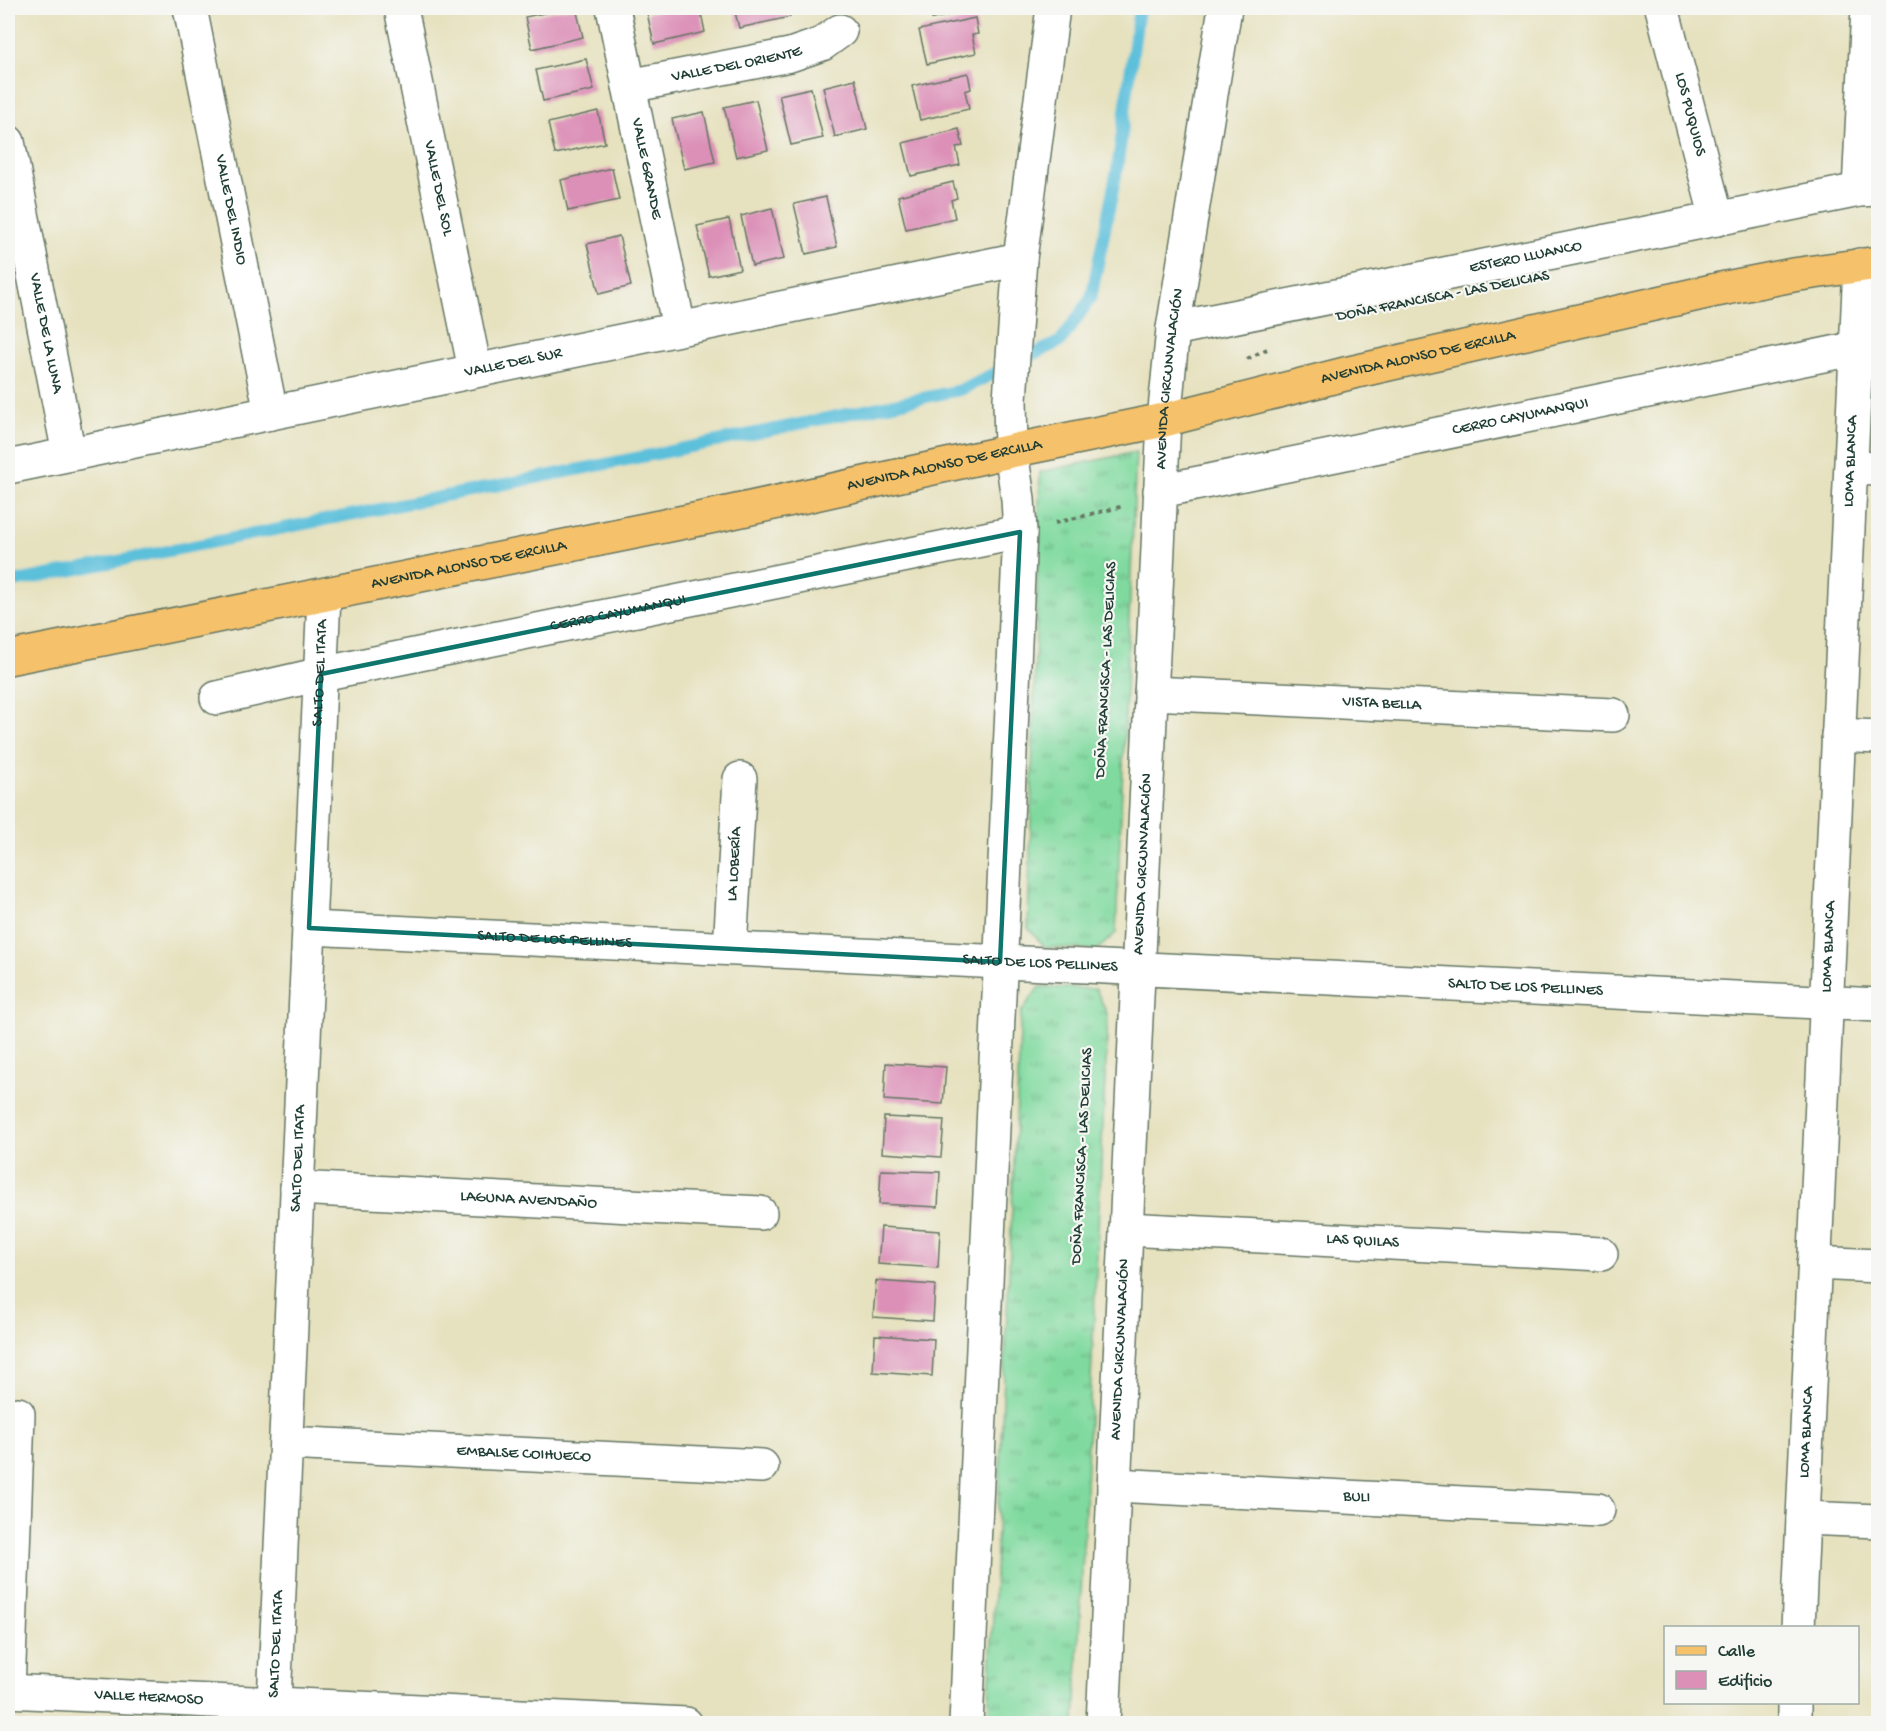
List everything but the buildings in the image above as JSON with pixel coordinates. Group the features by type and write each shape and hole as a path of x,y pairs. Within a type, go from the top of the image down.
{"main road":[{"name":"AVENIDA ALONSO DE ERCILLA","path":"8,658 725,514 1164,420 1349,374 1716,290 1869,263"}],"street":[{"name":"VALLE DEL INDIO","path":"190,8 271,413"},
{"name":"VALLE DEL SOL","path":"401,8 475,370"},
{"name":"VALLE GRANDE","path":"613,8 679,328"},
{"path":"966,1724 1020,532 1011,451 1010,399 1020,259 1053,8"},
{"name":"AVENIDA CIRCUNVALACIÓN","path":"1103,1724 1164,420 1173,329 1225,8"},
{"name":"LOS PUQUIOS","path":"1662,8 1717,219"},
{"path":"1868,8 1869,189"},
{"name":"VALLE DEL ORIENTE","path":"629,86 790,56 822,44 840,31"},
{"name":"VALLE DE LA LUNA","path":"8,142 69,454"},
{"name":"ESTERO LLUANCO","path":"1173,329 1869,189"},
{"name":"VALLE DEL SUR","path":"8,467 1020,259"},
{"name":"LOMA BLANCA","path":"1798,1626 1838,735 1865,469 1869,263"},
{"name":"CERRO CAYUMANQUI","path":"1161,491 1867,345"},
{"name":"CERRO CAYUMANQUI","path":"217,698 321,674 1020,532"},
{"name":"SALTO DEL ITATA","path":"273,1714 324,596"},
{"name":"VISTA BELLA","path":"1151,693 1613,715"},
{"path":"1838,735 1878,737"},
{"name":"LA LOBERÍA","path":"730,948 740,779"},
{"name":"SALTO DE LOS PELLINES","path":"309,928 1878,1005"},
{"name":"LAGUNA AVENDAÑO","path":"297,1188 760,1213"},
{"name":"LAS QUILAS","path":"1126,1230 1600,1254"},
{"path":"1814,1263 1878,1266"},
{"path":"8,1691 18,1414"},
{"name":"EMBALSE COIHUECO","path":"286,1443 762,1466"},
{"name":"BULI","path":"1114,1485 1598,1510"},
{"path":"1803,1518 1878,1521"},
{"name":"VALLE HERMOSO","path":"8,1691 273,1714 686,1724"},
{"path":"1794,1704 1794,1724"}],"path":[{"path":"1240,362 1272,347"},
{"path":"1020,532 1127,505 1126,517"}],"highlighted area":[{"path":"1020,532 1000,962 309,928 321,674"}],"green space":[{"path":"1136,452 1116,933 1097,950 1045,947 1028,928 1040,472"},
{"path":"1039,987 1096,989 1108,1016 1075,1723 988,1723 1021,1012"}],"waterway":[{"path":"8,583 666,452 960,390 1061,341 1091,298 1117,170 1139,8"}]}
